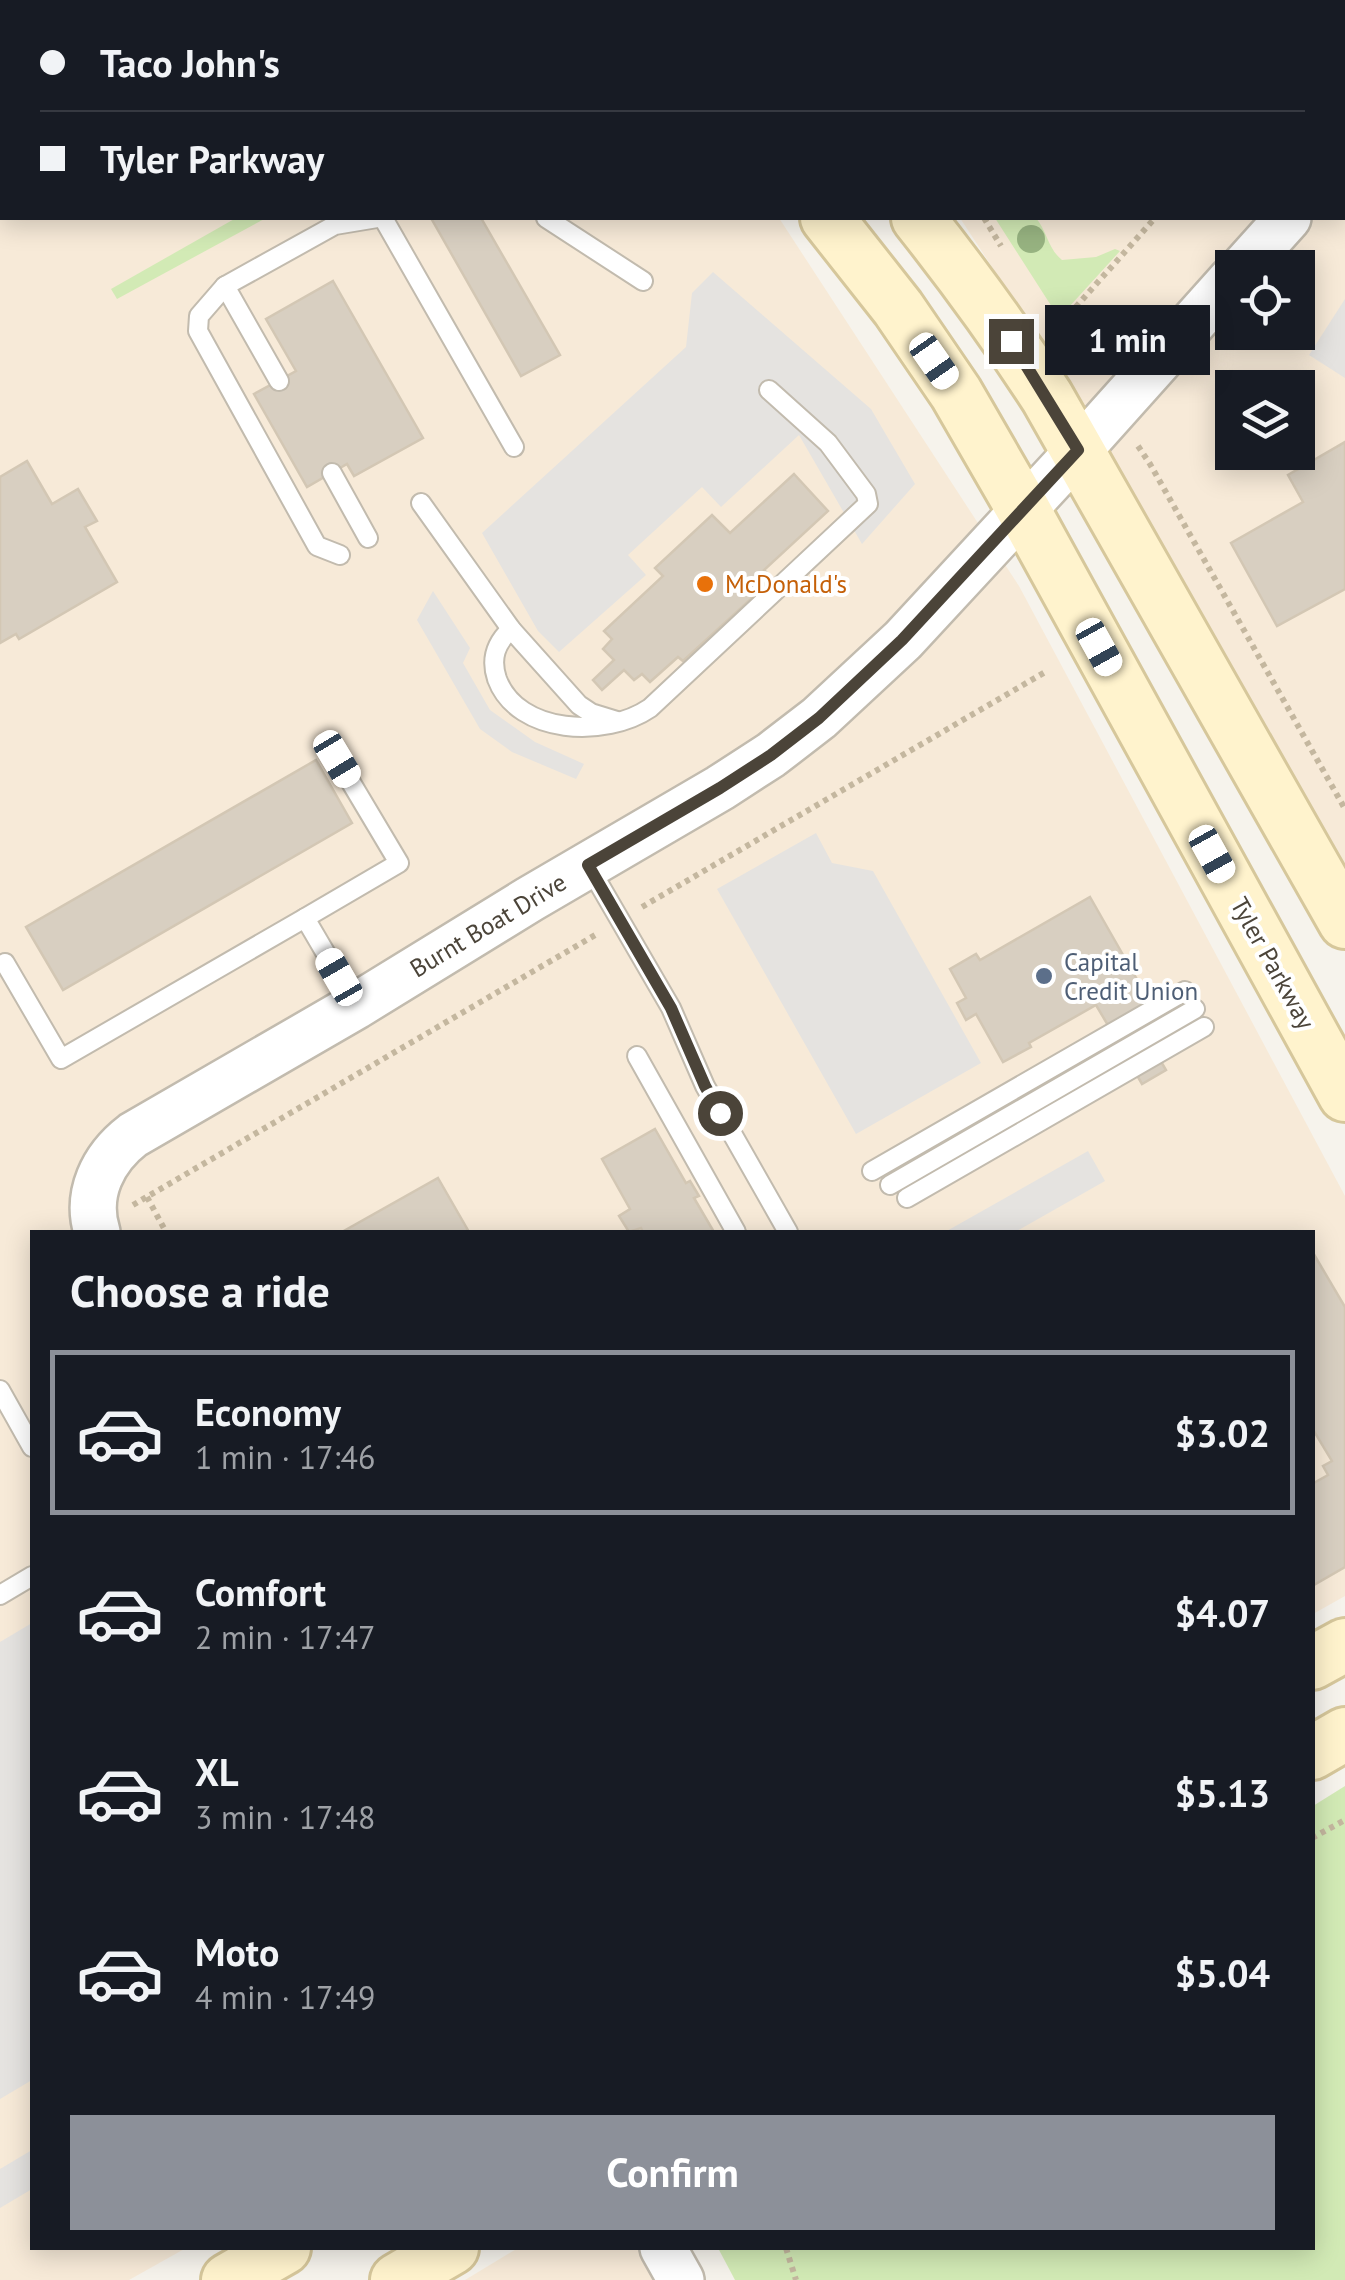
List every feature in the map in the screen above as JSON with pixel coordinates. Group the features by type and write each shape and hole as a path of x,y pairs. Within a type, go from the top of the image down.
{"main road":[{"name":"Tyler Parkway","path":"829,220 898,308 956,393 1345,1094"},
{"path":"920,220 1011,341 1078,450 1345,922"},
{"path":"1315,1661 1345,1645"},
{"path":"1315,1750 1345,1734"},
{"path":"228,2280 280,2250"},
{"path":"397,2280 449,2250"}],"street":[{"path":"1259,250 1286,220"},
{"name":"Burnt Boat Drive","path":"96,1229 94,1192 100,1175 120,1145 148,1125 356,1006 720,788 819,718 902,640 1215,298"},
{"path":"664,2250 681,2280"}],"lane":[{"path":"340,554 317,546 198,331 199,316 225,286 335,226 369,220"},
{"path":"381,220 514,447"},
{"path":"549,220 643,281"},
{"path":"225,286 280,380"},
{"path":"512,629 500,639 494,662 502,690 526,713 557,724 590,728 622,722 650,708 868,504 866,494 828,443 770,390"},
{"path":"332,473 368,538"},
{"path":"421,503 512,629 578,705 622,722"},
{"path":"5,964 60,1059 399,863 337,759"},
{"path":"588,865 671,1008 705,1086 787,1230"},
{"path":"305,918 356,1006"},
{"path":"872,1171 1185,991"},
{"path":"890,1185 1195,1009"},
{"path":"907,1198 1204,1027"},
{"path":"637,1056 735,1230"},
{"path":"0,1390 30,1443"},
{"path":"0,1595 30,1577"}],"path":[{"path":"985,220 1005,252"},
{"path":"1061,333 1074,309 1152,220"},
{"path":"1050,323 1071,348"},
{"path":"1114,411 1150,464 1345,809"},
{"path":"96,1229 1047,671"},
{"path":"147,1197 165,1230"},
{"path":"1315,1836 1345,1820"},
{"path":"787,2250 796,2280"}],"shaded area":[{"path":"0,220 780,220 1019,586 1345,1196 1345,1596 1315,1613 1315,1230 30,1230 30,2250 182,2250 129,2280 0,2280"},
{"path":"961,220 1345,220 1345,883 1068,383"},
{"path":"713,272 871,409 915,484 862,544 799,435 721,507 702,487 628,555 646,575 559,652 538,631 482,533 686,347 692,293"},
{"path":"1345,299 1345,378 1309,355"},
{"path":"433,591 470,648 463,663 490,710 535,742 584,764 576,779 512,752 480,729 417,620"},
{"path":"816,833 832,863 873,871 981,1063 856,1134 717,889"},
{"path":"1088,1151 1105,1181 1019,1230 949,1230"},
{"path":"30,1624 30,2081 0,2099 0,1642"},
{"path":"30,2151 30,2190 0,2208 0,2169"},
{"path":"515,2250 640,2250 657,2280 465,2280"}],"green space":[{"path":"232,220 262,220 117,299 111,289"},
{"path":"996,220 1037,220 1062,260 1120,251 1059,318"},
{"path":"1345,1786 1345,2280 735,2280 719,2250 1315,2250 1315,1805"}],"building":[{"path":"432,220 482,220 560,355 521,376"},
{"path":"333,281 423,438 354,476 347,464 307,487 254,394 296,371 266,319"},
{"path":"1345,442 1345,589 1277,626 1231,543 1303,502 1288,475 1297,470 1315,470 1315,459"},
{"path":"27,461 52,504 78,489 97,521 85,527 117,582 19,639 16,634 0,643 0,477"},
{"name":"McDonald's","path":"794,474 828,511 764,570 768,574 748,592 752,598 683,661 678,657 650,682 642,674 634,680 624,670 602,690 593,680 614,660 603,649 612,639 604,631 663,576 655,568 712,515 730,533"},
{"path":"316,760 352,823 63,990 26,927"},
{"name":"Capital Credit Union","path":"1090,897 1139,983 1135,985 1147,1005 1109,1027 1096,1005 1003,1062 976,1014 966,1020 957,1003 966,998 950,969 976,954 980,960"},
{"path":"1133,1013 1166,1070 1142,1084 1109,1027"},
{"path":"655,1129 686,1183 690,1181 699,1196 694,1198 713,1230 628,1230 619,1216 630,1209 602,1159"},
{"path":"438,1178 468,1230 346,1230"},
{"path":"1315,1256 1345,1307 1345,1567 1315,1584 1315,1482 1328,1475 1323,1466 1332,1461 1315,1433"}],"place":[{"name":"McDonald's","path":"705,584"},
{"name":"Capital Credit Union","path":"1044,976"}],"route":[{"path":"720,1113 671,1008 588,865 720,788 819,718 902,640 1078,450 1011,341"}]}
